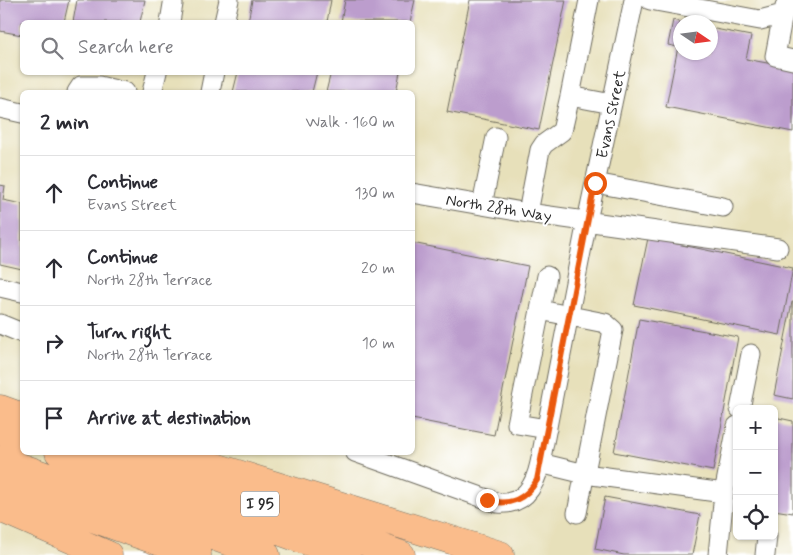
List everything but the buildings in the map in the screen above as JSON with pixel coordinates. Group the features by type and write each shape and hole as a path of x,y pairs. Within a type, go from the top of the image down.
{"highway":[{"path":"0,409 20,416"},
{"path":"0,431 20,438"},
{"path":"67,455 346,555"},
{"name":"I 95","path":"128,455 401,555"},
{"path":"164,455 199,462 500,555"},
{"path":"0,460 266,555"},
{"path":"0,484 197,555"},
{"path":"0,508 108,555"}],"street":[{"path":"224,20 229,0"},
{"path":"528,213 540,150 544,144 562,131 590,0"},
{"name":"Evans Street","path":"363,455 487,500 503,504 516,501 531,490 537,480 586,221 634,0"},
{"path":"650,0 760,20 785,7"},
{"path":"170,20 173,4"},
{"path":"785,7 775,56 793,60"},
{"path":"152,90 156,75"},
{"path":"210,90 213,75"},
{"path":"79,90 81,86 99,86 116,90"},
{"path":"570,96 612,104"},
{"path":"482,205 496,137"},
{"path":"595,183 723,207"},
{"name":"North 28th Way","path":"415,194 528,213 778,248"},
{"path":"547,276 517,424 547,429"},
{"path":"0,287 20,292"},
{"path":"540,310 605,323 613,330 577,513"},
{"path":"0,324 20,332"},
{"path":"741,405 751,354"},
{"path":"718,555 724,494 733,447"},
{"path":"540,463 586,474 724,494"},
{"path":"765,555 766,540"}],"route":[{"path":"487,500 503,504 516,501 531,490 537,480 586,221 595,183"}]}
